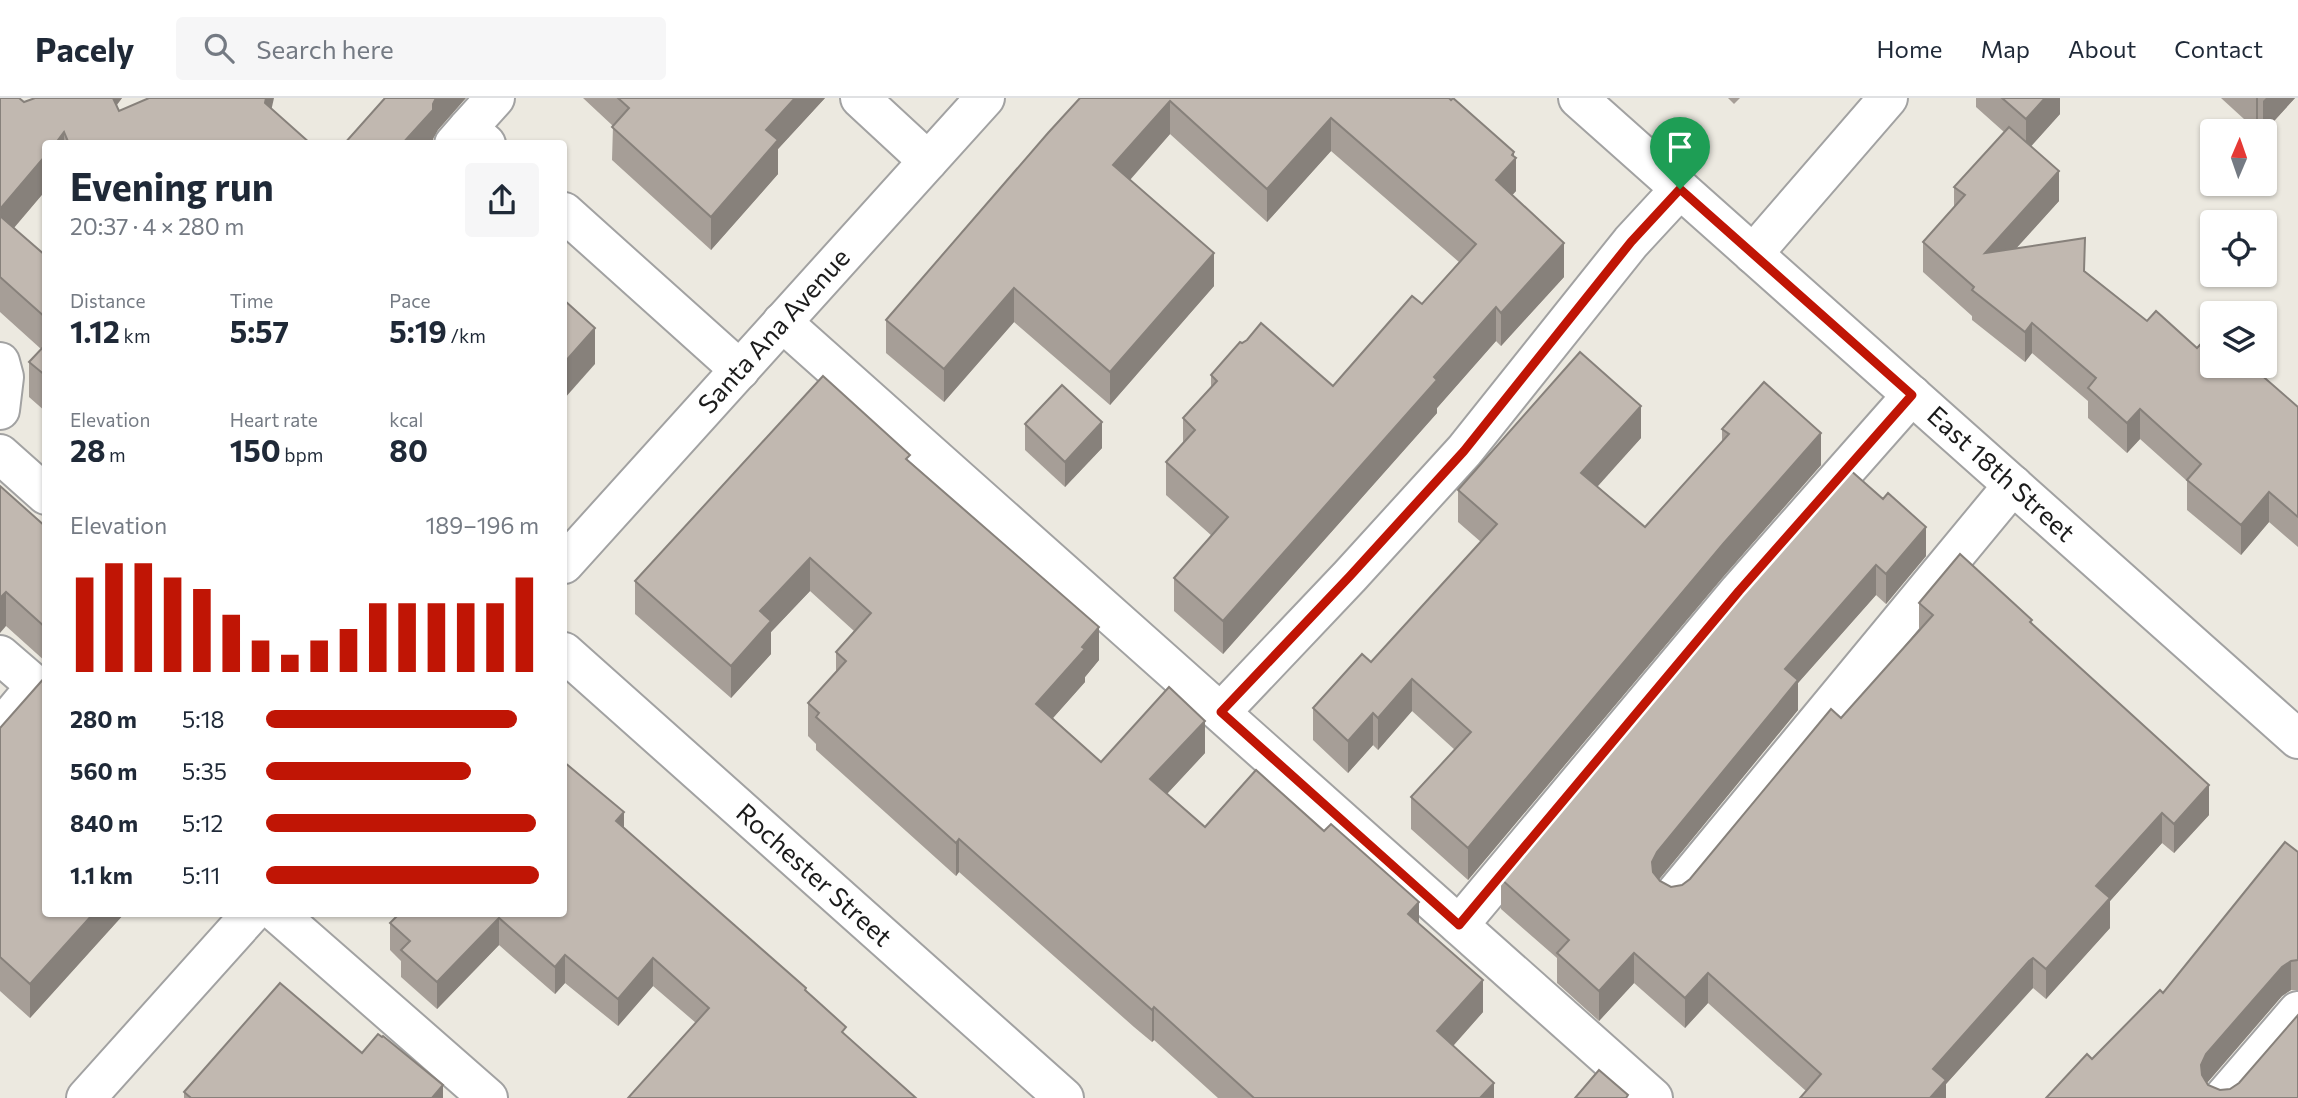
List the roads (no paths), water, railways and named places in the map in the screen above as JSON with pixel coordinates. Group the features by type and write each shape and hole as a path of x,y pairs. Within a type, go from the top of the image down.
{"street":[{"path":"470,138 495,98"},
{"path":"860,98 928,161"},
{"name":"Santa Ana Avenue","path":"567,561 985,98"},
{"name":"East 18th Street","path":"1578,98 2298,738"},
{"path":"1753,254 1888,98"},
{"path":"1221,712 1464,451 1631,242 1680,189"},
{"path":"567,215 740,370"},
{"path":"782,322 1653,1098"},
{"path":"0,362 4,377 0,410"},
{"path":"1459,925 1739,591 1912,395"},
{"path":"0,454 42,491"},
{"path":"1674,895 2012,485"},
{"path":"0,655 36,686 0,729"},
{"name":"Rochester Street","path":"567,655 1064,1098"},
{"path":"86,1098 248,917"},
{"path":"281,917 488,1098"},
{"path":"2222,1098 2298,1011"}]}
